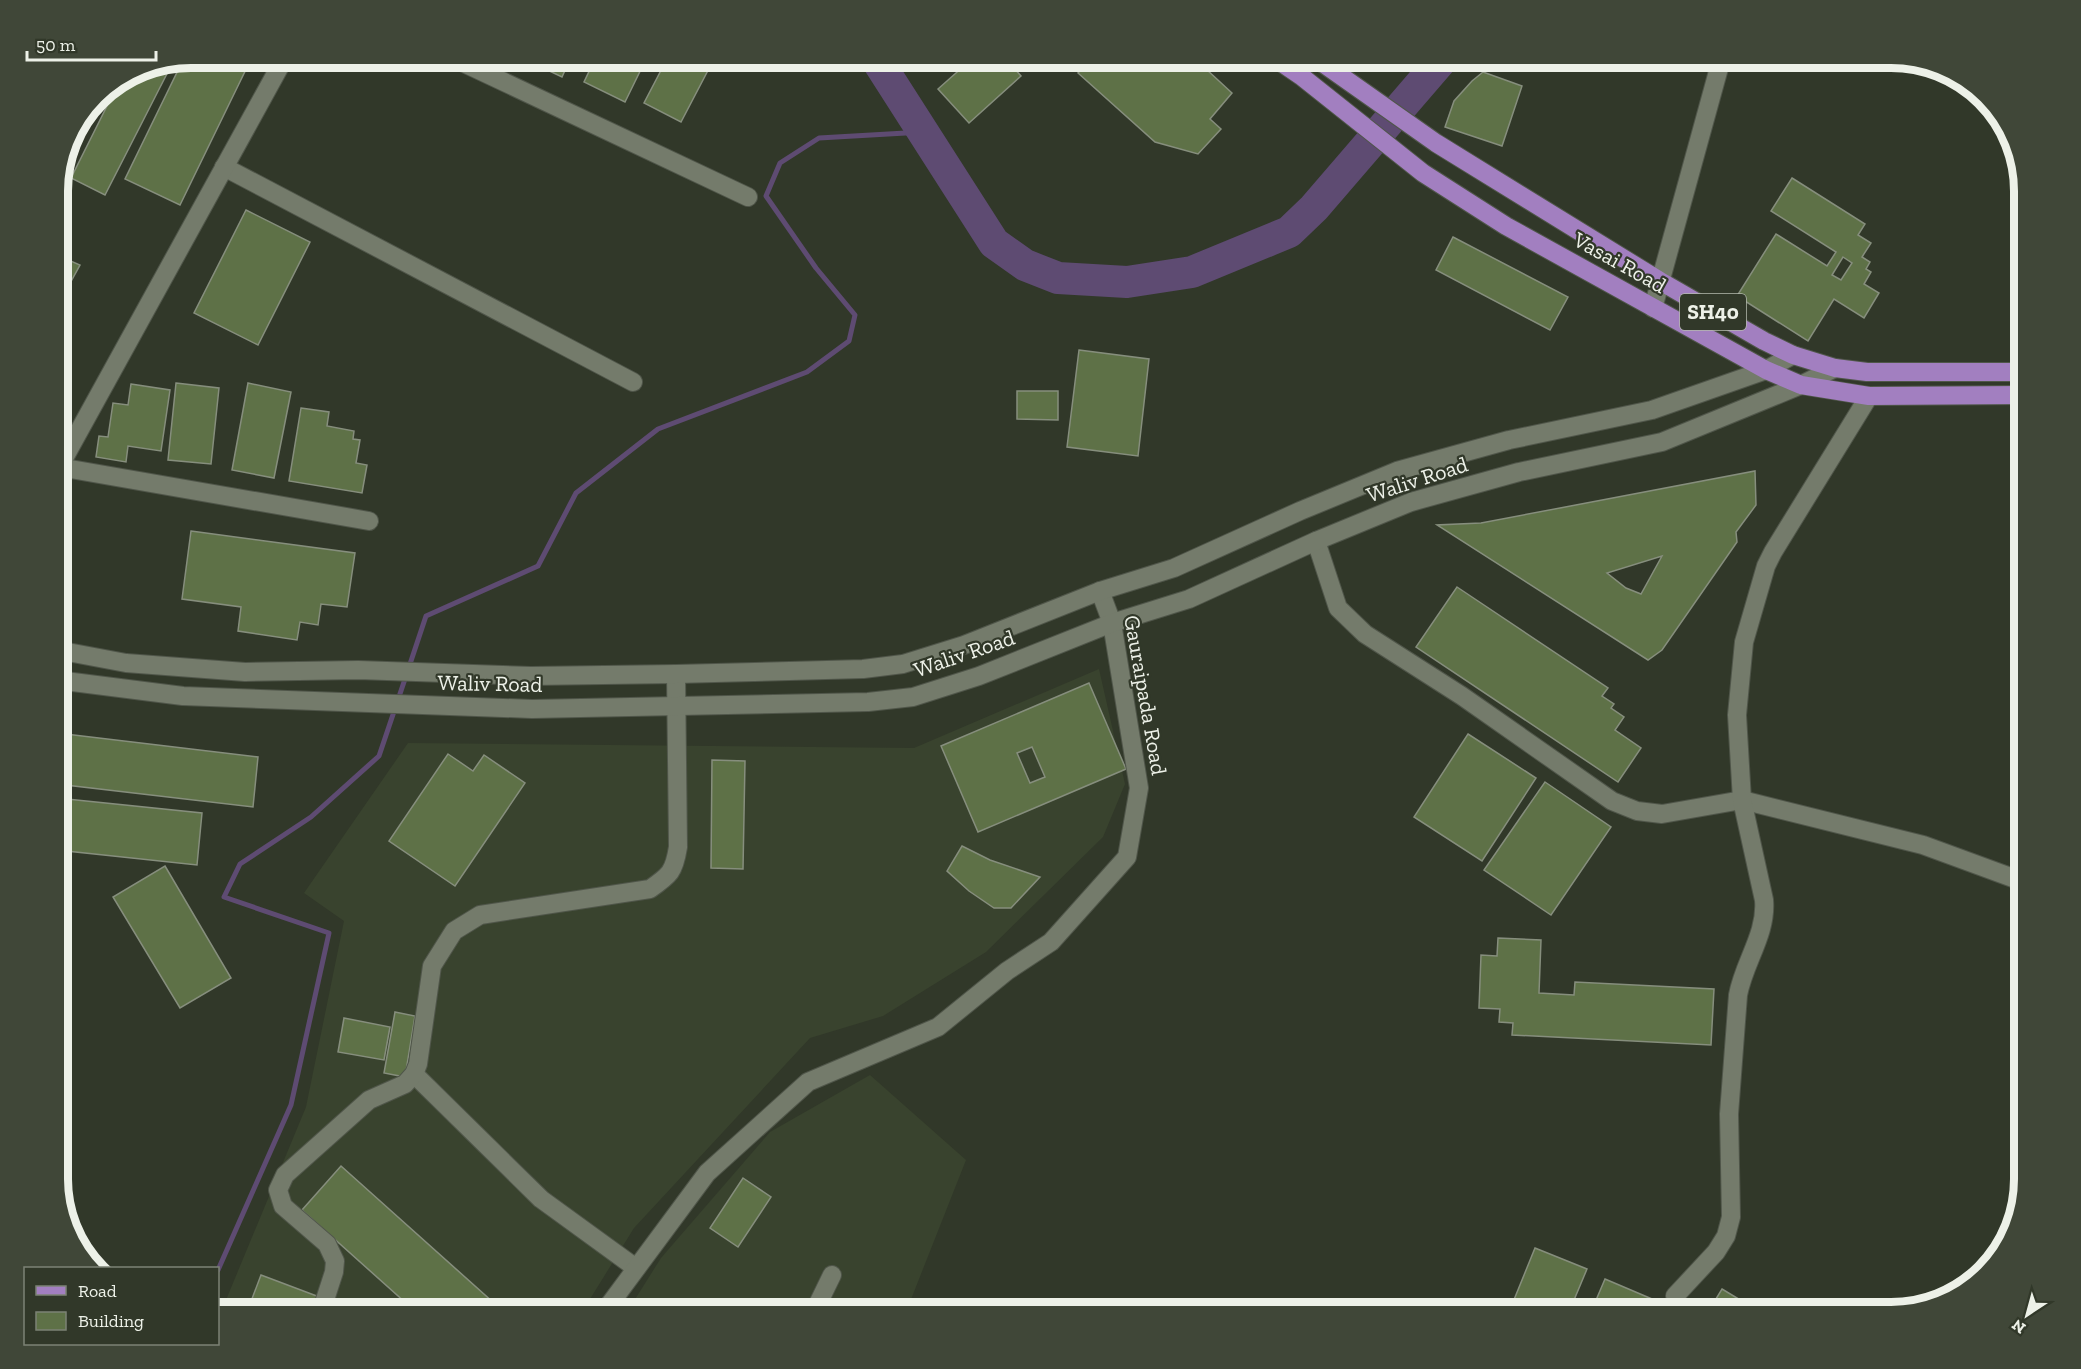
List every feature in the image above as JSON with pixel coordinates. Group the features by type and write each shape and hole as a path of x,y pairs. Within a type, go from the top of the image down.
{"main road":[{"name":"Vasai Road","path":"1295,68 1423,172 1506,226 1766,370 1800,386 1869,396 2014,395"},
{"name":"Vasai Road","path":"1330,68 1436,143 1660,281 1764,341 1793,355 1835,368 1867,372 2014,372"}],"street":[{"path":"68,451 279,68"},
{"path":"474,68 748,197"},
{"path":"1653,308 1719,68"},
{"path":"224,167 633,382"},
{"name":"Waliv Road","path":"68,652 126,663 245,672 396,671 531,676 863,669 903,664 964,645 1100,591 1174,568 1300,511 1397,471 1509,440 1652,410 1766,370 1793,355"},
{"name":"Waliv Road","path":"68,681 183,696 532,709 676,708 868,702 913,697 979,676 1112,623 1189,599 1317,541 1411,502 1519,472 1662,442 1800,386 1835,368"},
{"path":"1675,1296 1716,1252 1726,1236 1731,1217 1729,1114 1738,995 1741,978 1762,928 1765,915 1764,900 1742,800 1737,715 1744,642 1766,566 1869,396"},
{"path":"68,471 369,521"},
{"path":"1317,541 1338,608 1365,634 1462,696 1612,801 1637,811 1662,814 1742,800 1923,845 2014,878"},
{"name":"Gauraipada Road","path":"611,1302 707,1173 808,1082 938,1027 1008,971 1051,942 1127,857 1139,788 1112,623 1100,591"},
{"path":"324,1302 334,1272 335,1261 327,1244 283,1206 278,1190 285,1175 369,1100 405,1084 414,1074 418,1064 432,966 454,931 480,915 650,890 674,867 678,847 676,674"},
{"path":"414,1074 541,1199 636,1268"},
{"path":"819,1302 832,1275"}],"shaded area":[{"path":"1099,669 1125,784 1103,837 986,952 883,1016 810,1038 634,1228 588,1302 225,1302 306,1107 344,921 304,893 408,743 914,748"},
{"path":"870,1075 966,1160 910,1302 633,1302 661,1258 770,1132"}],"building":[{"path":"247,68 180,205 125,179 179,69"},
{"path":"543,68 566,68 562,77"},
{"path":"591,68 642,68 625,102 584,82"},
{"path":"662,68 709,68 681,122 644,103"},
{"path":"962,68 1014,68 1021,76 969,123 938,89"},
{"path":"1082,68 1205,68 1232,93 1210,119 1221,129 1198,154 1155,142 1078,73"},
{"path":"169,70 105,195 71,178 112,97 136,80"},
{"path":"1483,72 1522,86 1502,146 1445,127 1454,101"},
{"path":"1792,178 1865,224 1858,235 1871,243 1862,257 1870,262 1866,269 1871,272 1864,284 1879,293 1864,318 1834,299 1808,341 1737,296 1776,234 1827,266 1836,252 1771,211","holes":["1843,257 1852,263 1841,280 1832,275"]},
{"path":"246,210 310,242 258,345 194,313"},
{"path":"1453,237 1568,297 1550,330 1436,270"},
{"path":"68,260 80,265 68,287"},
{"path":"1079,350 1149,359 1138,456 1067,447"},
{"path":"176,383 219,388 211,464 168,460"},
{"path":"248,383 291,392 274,478 232,470"},
{"path":"131,384 170,390 161,451 128,446 126,462 96,457 99,436 108,437 113,403 128,405"},
{"path":"1017,391 1058,391 1058,420 1017,419"},
{"path":"301,408 329,412 327,426 354,431 353,439 360,440 356,463 367,465 362,493 289,481"},
{"path":"1755,471 1756,505 1736,532 1737,542 1662,650 1648,660 1437,525 1481,523","holes":["1662,556 1641,594 1626,588 1607,573"]},
{"path":"191,531 355,553 347,607 321,604 318,625 300,622 297,640 238,631 241,607 182,599"},
{"path":"1457,587 1608,688 1602,696 1614,704 1611,708 1624,717 1615,730 1641,748 1618,782 1416,647"},
{"path":"1089,683 1126,769 978,832 941,746","holes":["1032,747 1045,777 1030,783 1017,753"]},
{"path":"68,734 258,757 253,807 68,785"},
{"path":"1468,734 1536,778 1482,861 1414,817"},
{"path":"448,754 473,771 484,755 525,783 455,886 389,841"},
{"path":"712,760 745,761 743,869 711,868"},
{"path":"1545,782 1611,827 1551,915 1484,870"},
{"path":"68,799 202,813 197,865 68,851"},
{"path":"962,846 990,860 1040,877 1011,908 994,908 969,891 947,871"},
{"path":"165,866 231,978 180,1008 113,897"},
{"path":"1498,938 1541,940 1539,993 1574,995 1575,982 1714,989 1711,1045 1512,1035 1513,1023 1499,1022 1500,1009 1479,1008 1481,955 1497,956"},
{"path":"395,1012 415,1016 405,1077 384,1073"},
{"path":"344,1018 390,1027 384,1060 338,1052"},
{"path":"341,1166 493,1302 405,1302 302,1210"},
{"path":"743,1178 771,1197 738,1247 710,1228"},
{"path":"1535,1248 1587,1269 1573,1302 1513,1302"},
{"path":"261,1275 322,1298 321,1302 251,1302"},
{"path":"1605,1279 1652,1299 1651,1302 1595,1302"},
{"path":"1722,1289 1744,1302 1714,1302"}],"waterway":[{"path":"882,68 994,243 1025,265 1058,278 1127,282 1192,272 1289,232 1314,208 1435,68"},
{"path":"409,667 426,616 538,566 576,493 658,429 807,372 849,341 855,315 816,268 766,196 780,163 819,138 923,132"},
{"path":"219,1268 291,1105 329,933 224,897 240,864 311,817 379,756 406,676"}]}
